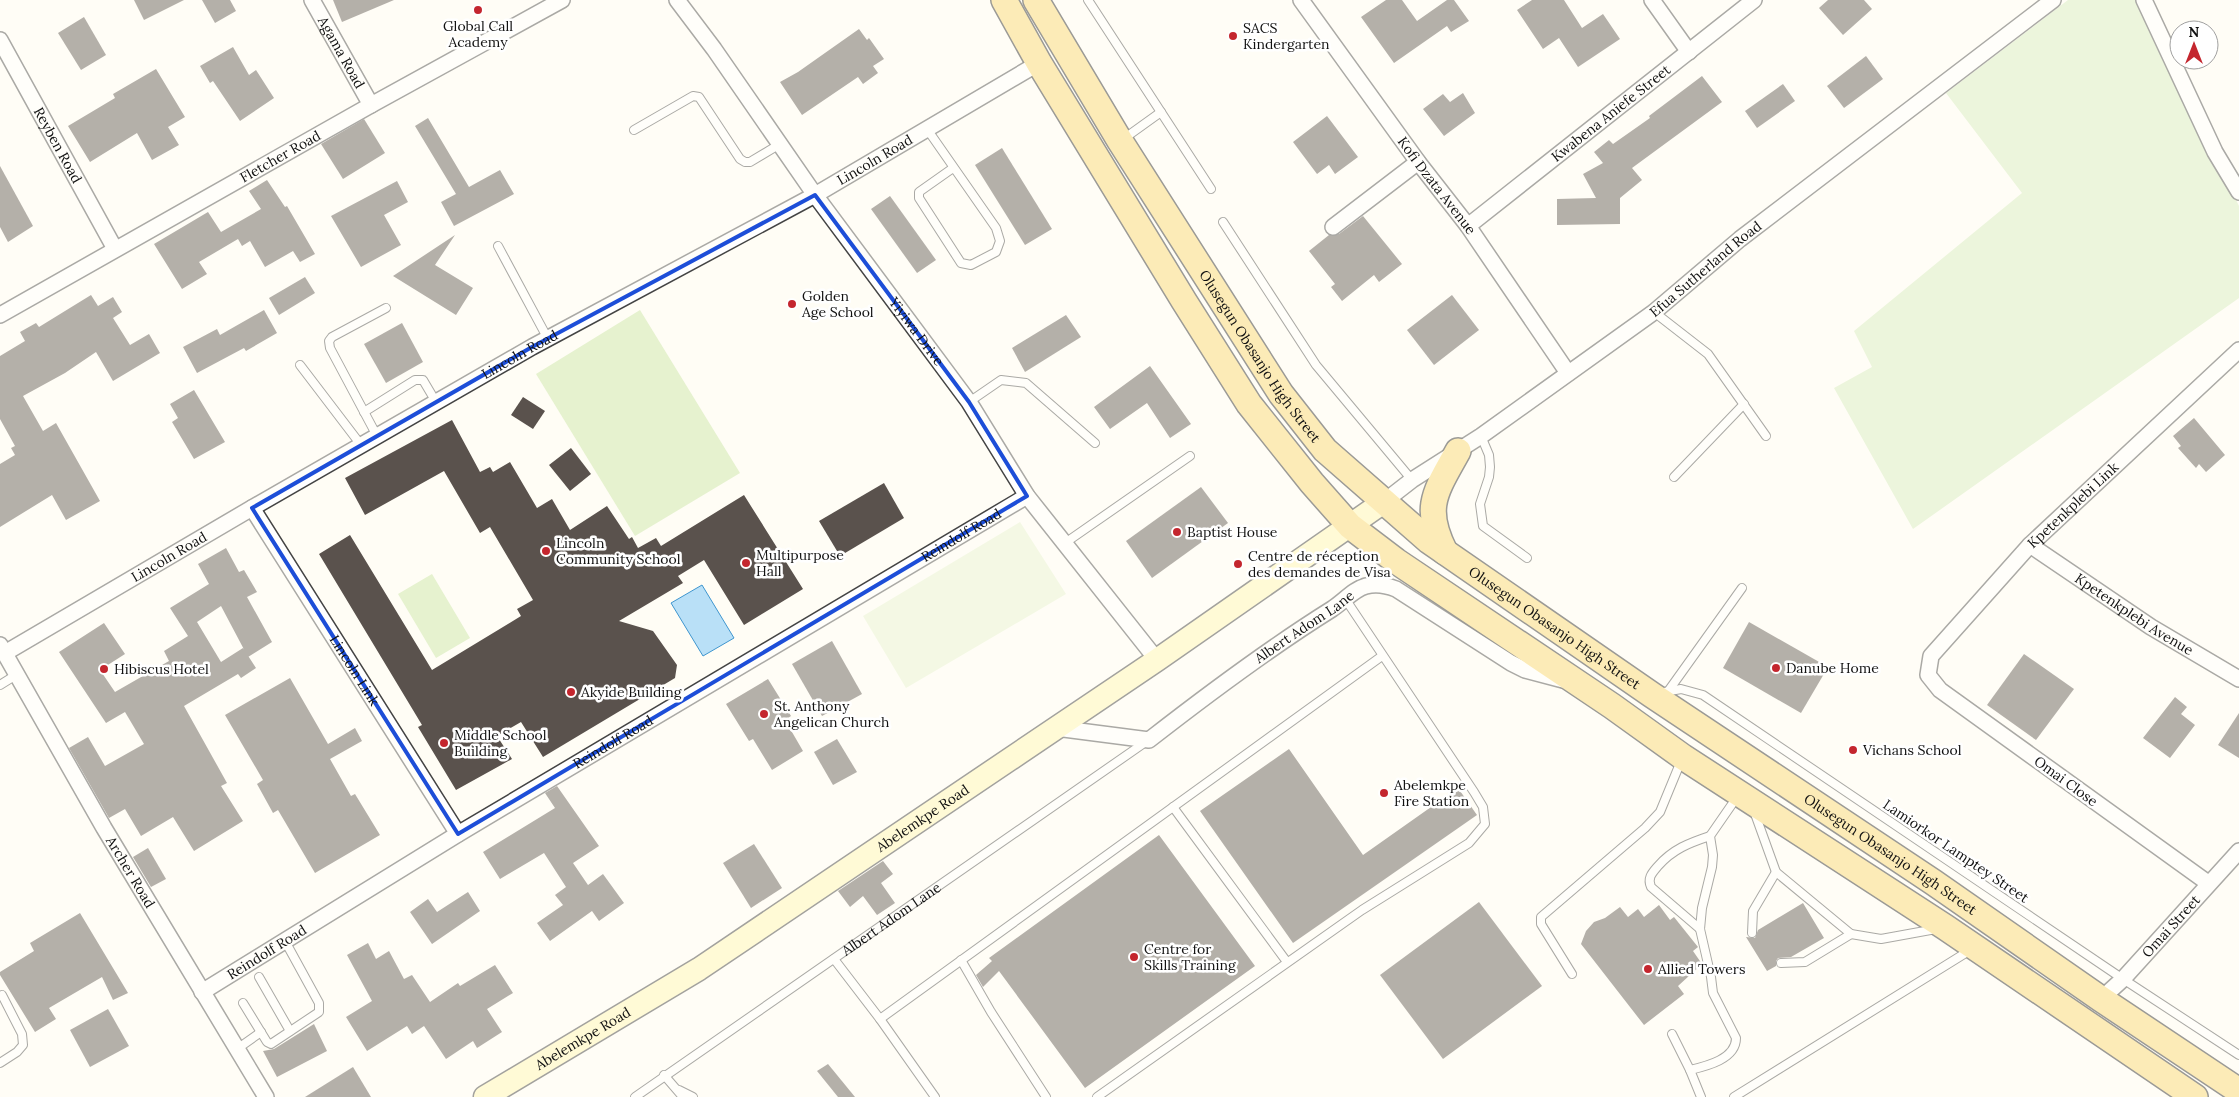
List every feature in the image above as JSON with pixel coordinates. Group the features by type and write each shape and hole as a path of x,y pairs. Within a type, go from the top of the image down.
{"main road":[{"path":"1004,0 1039,63 1184,301 1250,404 1312,483 1350,526 1396,561 1683,757 1945,927 2195,1097"},
{"name":"Olusegun Obasanjo High Street","path":"1036,0 1120,141 1281,394 1325,450 1385,501 1406,522 1445,552 1660,692 2100,999 2239,1091"},
{"path":"1445,552 1435,533 1433,519 1435,492 1458,451"}],"street":[{"name":"Agama Road","path":"312,0 371,105"},
{"name":"Fletcher Road","path":"0,315 371,105 562,0"},
{"name":"Yiyiwa Drive","path":"677,0 714,48 815,195 970,402 1027,496 1157,660"},
{"name":"Kofi Dzata Avenue","path":"1301,0 1418,162 1468,226 1568,372"},
{"path":"1652,0 1689,52"},
{"name":"Kwabena Aniefe Street","path":"1468,226 1754,0"},
{"name":"Efua Sutherland Road","path":"1350,526 1412,480 1480,436 1654,312 1740,239 2053,0"},
{"path":"2144,0 2219,159 2239,192"},
{"name":"Reyben Road","path":"0,40 115,250"},
{"name":"Lincoln Road","path":"2,649 548,339 815,195 1039,63"},
{"path":"1333,227 1418,162"},
{"name":"Kpetenkplebi Link","path":"1928,675 1931,656 2030,546 2239,350"},
{"name":"Reindolf Road","path":"202,992 458,834 1027,496"},
{"name":"Lincoln Link","path":"252,508 458,834"},
{"name":"Abelemkpe Road","path":"485,1097 699,969 1157,660 1350,526"},
{"name":"Kpetenkplebi Avenue","path":"2030,546 2151,626 2239,679"},
{"name":"Albert Adom Lane","path":"1149,740 1266,651 1346,600 1358,589 1367,586 1383,584 1396,589 1511,663 1525,670 1578,684"},
{"name":"Archer Road","path":"2,649 202,992 266,1097"},
{"name":"Omai Close","path":"1928,675 1940,690 2208,884"},
{"path":"1056,728 1149,740"},
{"name":"Omai Street","path":"2100,999 2123,979 2239,851"}],"lane":[{"path":"1088,0 1211,189"},
{"path":"634,130 693,96 699,97 740,159 745,162 750,162 780,144"},
{"path":"1120,141 1160,112"},
{"path":"927,129 996,228 1000,241 996,252 971,266 962,264 954,254 919,198 919,192 924,187 954,168"},
{"path":"1223,222 1316,365 1412,480"},
{"path":"498,246 548,339"},
{"path":"377,436 330,348 329,341 332,337 386,308"},
{"path":"1654,312 1708,354 1766,436"},
{"path":"300,365 362,445"},
{"path":"364,412 415,380 423,380 436,402"},
{"path":"970,402 1001,380 1026,383 1095,443"},
{"path":"1674,477 1744,404"},
{"path":"1480,436 1489,455 1490,467 1489,477 1480,504 1483,526 1527,558"},
{"path":"1065,543 1190,456"},
{"path":"1660,692 1742,588"},
{"path":"1097,1097 1362,910 1468,843 1484,824 1483,807 1346,600"},
{"path":"880,1019 1382,656"},
{"path":"0,685 16,675"},
{"name":"Lamiorkor Lamptey Street","path":"1660,692 1681,689 1703,695 2123,979 2239,1055"},
{"name":"Albert Adom Lane","path":"635,1097 664,1075 1149,740"},
{"path":"1572,974 1541,924 1541,917 1645,828 1660,812 1683,757"},
{"path":"1700,929 1651,887 1649,882 1651,875 1668,854 1680,847 1710,836 1745,797 1776,872 1851,934 1881,939 1945,927"},
{"path":"1173,807 1288,962"},
{"path":"1690,1070 1705,1067 1719,1060 1732,1052 1736,1046 1736,1038 1713,993 1700,929 1702,908 1712,868 1713,856 1710,836"},
{"path":"1752,933 1753,911 1776,872"},
{"path":"1781,962 1805,962 1851,934"},
{"path":"242,1003 267,1042 271,1044 319,1012 320,1008 285,941"},
{"path":"1734,1097 1974,947"},
{"path":"834,959 880,1019 935,1097"},
{"path":"962,960 991,1012 1046,1097"},
{"path":"258,977 290,1031"},
{"path":"0,1063 17,1052 23,1045 22,1034 2,995"},
{"path":"236,1049 261,1032"},
{"path":"1672,1034 1701,1097"},
{"path":"664,1075 683,1097"},
{"path":"677,1089 693,1097"}],"highlighted area":[{"path":"815,195 969,402 1027,496 458,834 252,508 532,347"}],"green space":[{"path":"2068,0 2137,0 2169,65 2169,70 2172,70 2239,206 2239,298 1913,529 1834,388 1872,367 1854,331 2022,193 1946,93"},
{"path":"640,310 740,473 635,536 536,374"},
{"path":"1020,522 1066,594 906,688 863,616"},
{"path":"432,574 470,638 436,658 398,594"}],"water":[{"path":"702,585 734,638 703,656 671,603"}],"building":[{"path":"134,0 184,0 144,20"},
{"path":"202,0 230,0 236,11 215,23"},
{"path":"333,0 394,0 342,22"},
{"path":"1386,0 1402,0 1417,21 1447,0 1454,0 1469,21 1451,32 1447,26 1394,63 1361,17"},
{"path":"1532,0 1564,0 1582,28 1603,14 1620,39 1578,67 1559,38 1543,49 1517,10"},
{"path":"1828,0 1864,0 1872,9 1843,35 1819,8"},
{"path":"84,17 106,55 81,70 58,33"},
{"path":"859,29 867,40 869,38 884,59 873,66 878,73 863,84 858,77 802,115 780,82 798,72"},
{"path":"233,47 249,75 256,70 274,98 240,121 213,81 210,83 200,66"},
{"path":"1866,56 1883,79 1844,108 1827,86"},
{"path":"156,69 185,117 168,127 179,145 152,160 137,133 90,162 68,126 115,98 113,94"},
{"path":"1702,76 1722,102 1632,168 1642,180 1620,198 1620,224 1557,225 1557,199 1596,198 1583,174 1603,163 1594,152 1609,140 1613,144 1650,118 1649,116"},
{"path":"1783,84 1795,101 1757,128 1745,111"},
{"path":"1463,93 1475,113 1444,136 1423,109 1443,94 1450,102"},
{"path":"1327,116 1358,157 1335,174 1329,165 1317,174 1293,142"},
{"path":"428,118 469,187 500,170 514,194 454,226 441,202 456,194 415,126"},
{"path":"364,119 385,153 343,179 321,144"},
{"path":"1002,148 1052,229 1025,245 975,165"},
{"path":"0,166 33,226 8,242 0,227"},
{"path":"267,180 285,207 287,206 315,254 300,262 293,251 265,267 250,241 242,246 238,239 199,262 207,274 182,289 154,244 208,212 221,232 261,209 249,191"},
{"path":"397,181 408,202 384,215 401,245 361,267 331,216"},
{"path":"890,196 936,260 917,273 871,209"},
{"path":"1363,216 1402,264 1379,282 1374,275 1342,301 1331,287 1335,284 1309,251 1329,235 1339,234"},
{"path":"455,235 435,265 473,288 456,315 393,276"},
{"path":"305,277 315,293 279,315 269,298"},
{"path":"91,295 98,306 113,297 122,312 113,318 130,345 149,334 160,353 113,381 96,352 65,373 23,396 43,431 56,423 100,501 66,520 52,495 0,527 0,464 15,455 11,448 15,446 0,419 0,356 25,341 20,332 36,323 39,327"},
{"path":"1452,295 1479,330 1434,365 1407,330"},
{"path":"264,310 277,333 246,351 244,348 197,373 183,347 217,329 220,335"},
{"path":"1066,315 1081,337 1025,372 1012,348"},
{"path":"402,323 423,362 386,383 364,344"},
{"path":"1150,366 1191,424 1170,438 1147,403 1110,429 1094,407"},
{"path":"194,390 225,442 194,459 172,422 178,418 170,404"},
{"path":"523,397 545,411 533,429 511,415"},
{"path":"2194,418 2225,455 2206,472 2199,464 2196,468 2178,448 2181,446 2173,436"},
{"path":"452,420 480,472 490,467 493,472 510,462 537,508 552,499 570,530 607,506 629,539 632,537 638,548 656,538 661,546 744,495 803,589 744,625 704,560 678,576 683,583 619,621 653,631 677,665 675,678 543,757 521,722 497,736 512,759 456,790 418,727 422,725 319,554 350,535 432,670 521,616 517,609 533,600 490,527 480,533 444,471 365,515 345,478"},
{"path":"571,448 591,474 570,491 549,465"},
{"path":"884,483 904,518 840,556 819,521"},
{"name":"Baptist House","path":"1201,487 1228,523 1152,578 1126,541"},
{"path":"226,548 239,572 244,570 257,592 247,597 272,642 249,657 256,668 241,678 238,674 184,706 227,783 221,786 243,821 194,851 173,817 141,836 125,809 109,818 69,748 88,737 105,766 144,744 125,712 106,723 59,652 104,623 125,654 100,670 115,692 169,661 164,651 188,636 170,608 209,584 198,564","holes":["221,606 243,648 221,662 197,622"]},
{"name":"Danube Home","path":"1749,622 1828,667 1801,713 1723,668"},
{"path":"832,641 862,694 822,716 792,664"},
{"path":"2024,654 2074,689 2036,740 1987,705"},
{"path":"290,678 328,744 355,728 362,741 330,759 351,796 355,794 380,835 315,873 278,810 273,813 257,784 263,780 225,715"},
{"path":"768,679 791,716 785,720 803,751 772,770 753,739 749,741 726,704"},
{"path":"2175,697 2187,707 2181,714 2195,725 2170,758 2143,738"},
{"path":"2239,713 2239,758 2218,745"},
{"path":"837,739 857,772 833,785 814,752"},
{"path":"1289,749 1363,855 1458,788 1477,815 1293,943 1200,811"},
{"path":"557,786 599,846 573,863 588,885 603,874 624,903 599,921 592,911 550,941 537,923 563,905 555,895 566,887 544,853 500,879 483,852 555,808 545,793"},
{"path":"1159,835 1255,966 1085,1088 999,971 983,987 976,975 992,961 989,958"},
{"path":"754,844 782,888 751,908 723,863"},
{"path":"148,848 166,879 151,887 133,857"},
{"path":"883,861 893,874 881,883 895,903 877,915 863,896 850,907 838,891"},
{"path":"468,892 480,911 432,944 410,912 428,899 437,912"},
{"path":"1479,902 1542,986 1443,1059 1380,975"},
{"path":"1803,903 1824,938 1791,957 1778,958 1776,966 1767,971 1746,937 1755,938 1758,930"},
{"name":"Allied Towers","path":"1659,905 1670,920 1674,917 1698,947 1693,951 1702,964 1678,986 1684,994 1644,1025 1581,944 1586,931 1594,922 1605,918 1620,907 1628,917 1638,909 1644,917"},
{"path":"80,913 128,993 113,1000 102,977 49,1008 56,1019 35,1032 0,975 0,972 34,951 30,943"},
{"path":"368,943 376,959 389,951 404,979 412,975 430,1002 458,983 460,986 495,965 513,993 487,1009 502,1032 477,1048 473,1041 446,1059 424,1026 412,1034 407,1026 367,1051 346,1017 372,1001 347,955"},
{"path":"108,1009 129,1046 90,1067 70,1030"},
{"path":"314,1024 327,1051 277,1077 263,1051 274,1049"},
{"path":"828,1064 855,1097 838,1097 817,1071"},
{"path":"353,1067 371,1097 305,1097"}],"place":[{"name":"Global Call Academy","path":"478,10"},
{"name":"SACS Kindergarten","path":"1233,36"},
{"name":"Golden Age School","path":"792,304"},
{"name":"Baptist House","path":"1177,532"},
{"name":"Lincoln Community School","path":"546,551"},
{"name":"Multipurpose Hall","path":"746,563"},
{"name":"Centre de réception des demandes de Visa","path":"1238,564"},
{"name":"Danube Home","path":"1776,668"},
{"name":"Hibiscus Hotel","path":"104,669"},
{"name":"Akyide Building","path":"571,692"},
{"name":"St. Anthony Angelican Church","path":"764,714"},
{"name":"Middle School Building","path":"444,743"},
{"name":"Vichans School","path":"1853,750"},
{"name":"Abelemkpe Fire Station","path":"1384,793"},
{"name":"Centre for Skills Training","path":"1134,957"},
{"name":"Allied Towers","path":"1648,969"}]}
